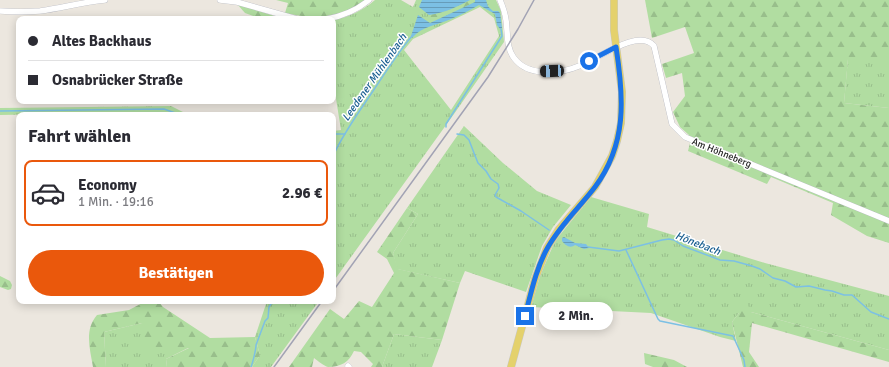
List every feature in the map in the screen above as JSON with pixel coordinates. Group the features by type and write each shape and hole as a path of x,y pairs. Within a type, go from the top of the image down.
{"main road":[{"path":"511,367 535,279 547,248 559,229 595,187 612,156 617,141 621,123 622,92 614,30 614,0"}],"street":[{"path":"0,11 42,11 105,0"},
{"path":"220,0 237,2 286,16"},
{"path":"336,17 343,16 355,10 369,0"},
{"path":"500,0 504,9 510,52 514,59 528,70 542,72 571,69 580,66 616,47"},
{"name":"Am Höhneberg","path":"616,47 642,39 651,42 654,46 672,124 685,137 889,221"}],"green space":[{"path":"276,0 366,0 347,11 327,16 306,16 285,13 288,3"},
{"path":"375,0 401,0 413,7 416,0 496,0 501,11 504,42 336,278 336,131 341,130 336,99 336,19 355,13","holes":["480,7 494,18 499,36 451,110 404,50 413,39"]},
{"path":"470,0 475,0 475,2 430,23 425,20 429,15 440,13"},
{"path":"645,0 889,0 889,59 848,59 844,103 889,108 889,243 867,236 831,215 833,203 771,177 767,184 688,151 690,143 689,135 680,127 673,112 685,96 682,73 666,78 662,64 694,53 685,27 652,38"},
{"path":"237,4 275,16 254,16 245,13"},
{"path":"848,58 889,59 889,108 844,103"},
{"path":"171,106 183,112 16,112 16,115 0,115 0,108"},
{"path":"464,126 503,163 537,191 571,205 553,227 542,246 526,292 465,271 460,283 397,269 393,253 418,214 407,208"},
{"path":"591,197 649,214 647,227 765,263 889,296 889,350 751,312 739,313 732,322 736,341 720,337 651,313 531,307 540,276 555,241"},
{"path":"407,208 418,214 393,253 398,269 460,283 442,340 394,334 382,367 371,367 373,364 361,352 354,351 347,361 337,366 328,367 314,358 312,367 289,367 330,309 344,319 359,301 372,307 394,273 387,259 377,252"},
{"path":"0,276 10,281 12,285 11,289 8,290 0,287"},
{"path":"746,301 751,312 889,350 889,362 752,323 749,352 759,367 743,367 732,322"},
{"path":"140,304 160,304 210,338 255,337 260,355 252,367 167,367 166,359 189,348 144,349 142,323 104,332 106,367 93,367 89,333 93,321 97,315 129,310"},
{"path":"266,304 317,304 271,367 252,367 260,355 255,337"},
{"path":"142,323 190,347 166,359 167,367 106,367 104,332"},
{"path":"394,334 442,340 432,367 382,367"},
{"path":"644,353 674,360 687,367 653,367 645,364"}],"water":[{"path":"422,0 470,0 440,13 429,15 419,7"},
{"path":"475,0 486,0 488,6 493,11 498,11 500,13 502,28 500,29 497,25 495,14 479,5 446,21 425,28 412,38 411,36 418,15 430,23 475,2"},
{"path":"564,237 575,243 586,244 589,248 584,249 575,245 571,247 568,246 562,241 562,238"}],"waterway":[{"name":"Hönebach","path":"446,127 446,124 502,36 501,29"},
{"name":"Leedener Mühlenbach","path":"336,150 352,122 397,55 412,36"},
{"path":"0,111 164,109 172,112"},
{"path":"336,134 345,134"},
{"name":"Hönebach","path":"457,134 464,135 469,140 478,163 491,179 498,184 499,188 495,195 496,197 521,211 549,230"},
{"name":"Hönebach","path":"588,247 619,251 662,240 674,240 683,246 720,260 734,261 760,269 773,278 785,281 796,287 809,286 844,295 852,295 871,312 889,319"},
{"path":"626,250 660,321 733,336 744,360 745,367"},
{"name":"Leedener Mühlenbach","path":"251,367 256,345 265,321 268,318 269,307 271,304"}],"railway":[{"path":"336,287 488,77 534,0"},
{"path":"274,367 320,304"}],"route":[{"path":"525,316 535,279 547,248 559,229 595,187 604,173 617,141 621,123 622,92 616,47 589,61"}]}
